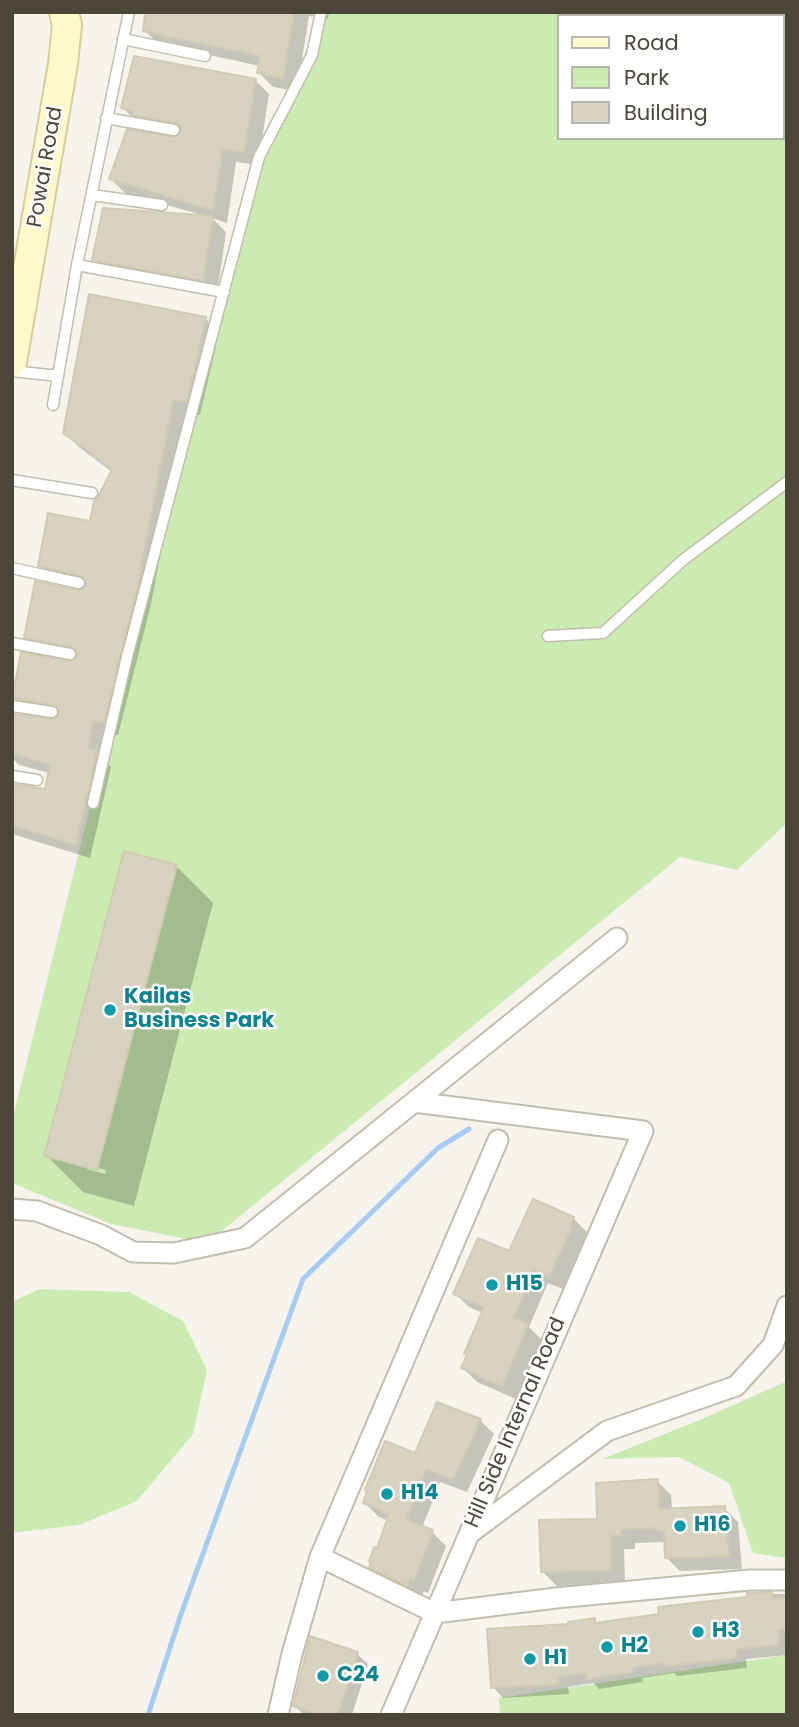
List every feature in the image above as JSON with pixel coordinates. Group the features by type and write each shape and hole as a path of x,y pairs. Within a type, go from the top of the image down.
{"main road":[{"name":"Powai Road","path":"12,362 38,160 50,26 46,12"},
{"name":"Powai Road","path":"12,255 63,64 67,25 64,12"}],"street":[{"path":"12,1209 37,1211 101,1235 133,1252 174,1253 245,1238 617,938"},
{"name":"Hill Side Internal Road","path":"391,1715 643,1131 414,1102"},
{"path":"278,1715 292,1654 320,1557 498,1140"},
{"path":"467,1535 607,1431 736,1386 773,1345 787,1307"},
{"path":"320,1557 435,1613 570,1596 750,1580 787,1580"}],"lane":[{"path":"53,405 77,265 129,12"},
{"path":"93,803 127,657 259,157 312,55 321,12"},
{"path":"123,39 205,56"},
{"path":"107,118 174,130"},
{"path":"92,195 162,205"},
{"path":"77,265 224,292"},
{"path":"12,371 58,376"},
{"path":"12,480 92,494"},
{"path":"548,636 603,633 682,560 787,482"},
{"path":"12,568 79,583"},
{"path":"12,643 71,654"},
{"path":"12,706 52,712"},
{"path":"12,776 37,780"}],"green space":[{"path":"323,12 787,12 787,823 737,870 680,857 207,1243 111,1224 12,1183 12,1121 239,207"},
{"path":"39,1289 129,1292 183,1321 207,1370 193,1434 137,1501 79,1525 12,1533 12,1302"},
{"path":"787,1378 787,1558 753,1553 729,1483 679,1457 602,1459 702,1419 785,1382"},
{"path":"787,1655 787,1715 500,1715 499,1698"}],"building":[{"path":"145,12 294,12 283,78 257,73 260,56 143,31"},
{"path":"134,56 256,79 244,152 223,149 213,210 109,179 127,129 173,137 181,132 181,127 176,123 132,115 133,111 121,108"},
{"path":"103,208 213,216 203,281 92,260"},
{"path":"89,294 206,317 187,402 173,400 137,589 104,722 93,721 88,749 97,751 76,845 12,825 12,784 45,789 50,764 12,754 12,714 52,719 57,717 59,712 54,705 12,698 21,652 69,661 77,655 71,647 24,638 35,581 78,590 86,584 81,576 38,566 48,513 90,521 94,501 112,469 63,433"},
{"name":"Kailas Business Park","path":"124,851 177,865 97,1170 44,1156"},
{"name":"H15","path":"533,1199 574,1217 570,1227 572,1228 549,1276 534,1270 513,1318 528,1324 502,1386 461,1368 467,1355 464,1354 484,1307 453,1294 478,1238 509,1251"},
{"name":"H14","path":"437,1402 481,1419 453,1479 426,1469 407,1518 433,1530 414,1580 410,1578 407,1586 369,1567 374,1547 377,1548 389,1514 363,1503 367,1491 365,1490 385,1441 415,1453"},
{"name":"H16","path":"658,1479 659,1509 725,1506 729,1556 665,1558 664,1531 657,1531 657,1528 621,1529 621,1535 610,1536 611,1570 541,1572 539,1520 597,1519 596,1483"},
{"path":"772,1592 772,1599 787,1597 787,1629 778,1630 779,1645 736,1649 737,1658 665,1666 664,1663 632,1668 633,1672 587,1679 586,1673 558,1677 559,1684 491,1688 487,1629 568,1624 595,1618 595,1623 659,1614 658,1607 747,1597 747,1593"},
{"name":"C24","path":"310,1636 358,1652 338,1715 320,1715 293,1706"}],"waterway":[{"path":"148,1715 181,1614 303,1279 438,1148 469,1129"}],"place":[{"name":"Kailas Business Park","path":"110,1010"},
{"name":"H15","path":"492,1285"},
{"name":"H14","path":"387,1494"},
{"name":"H16","path":"680,1526"},
{"name":"H3","path":"698,1632"},
{"name":"H2","path":"607,1647"},
{"name":"H1","path":"530,1659"},
{"name":"C24","path":"323,1676"}]}
